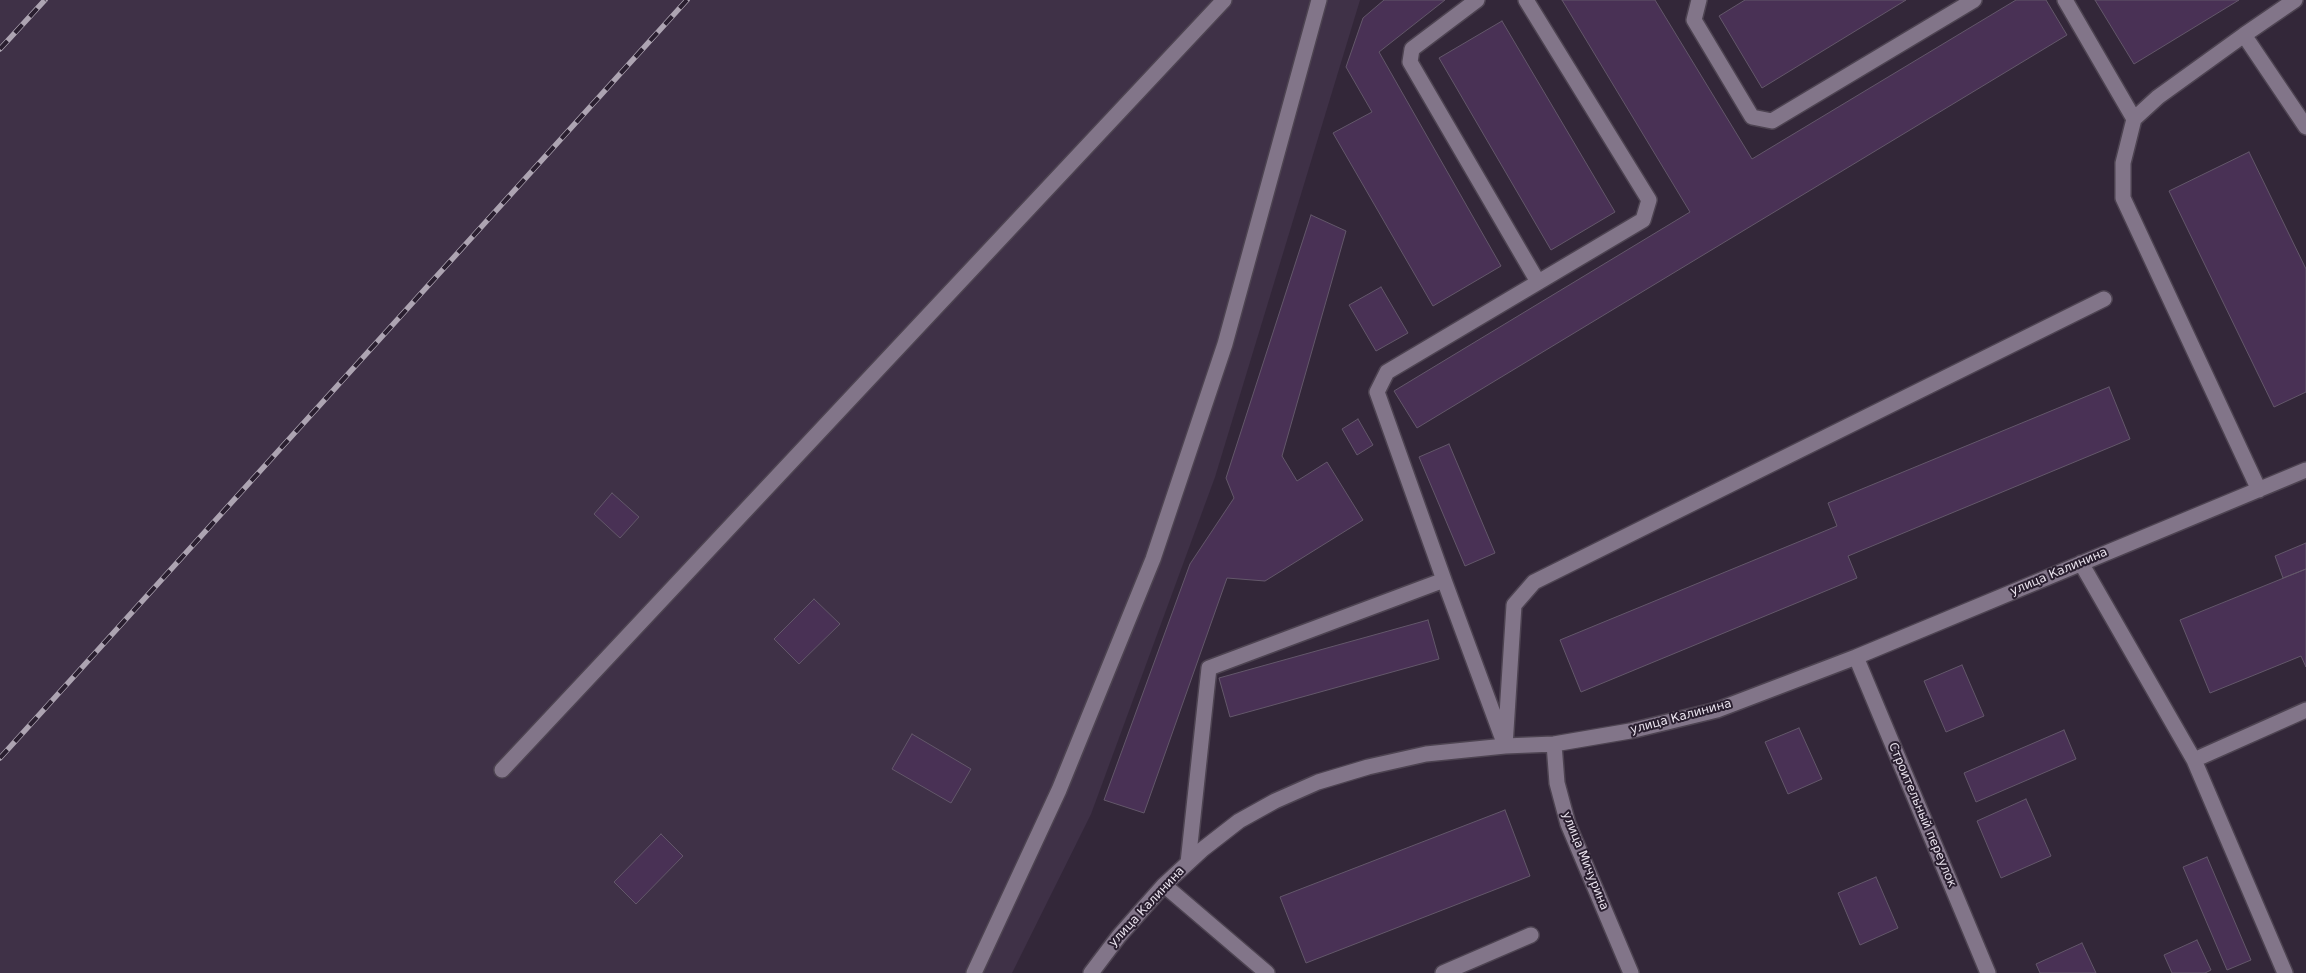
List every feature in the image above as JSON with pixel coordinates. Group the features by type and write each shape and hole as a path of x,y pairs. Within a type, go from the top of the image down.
{"street":[{"path":"502,770 1224,0"},
{"path":"974,973 1059,790 1153,559 1225,344 1319,0"},
{"path":"1477,0 1412,50 1410,62 1538,282"},
{"path":"1505,746 1376,392 1387,372 1643,220 1649,200 1526,0"},
{"path":"1699,0 1694,20 1752,117 1772,121 1974,0"},
{"path":"2065,0 2134,119"},
{"path":"2259,490 2123,198 2123,163 2134,119 2158,97 2296,0"},
{"path":"2244,35 2306,127"},
{"path":"1505,746 1514,605 1534,582 2104,299"},
{"name":"улица Калинина","path":"1091,973 1119,936 1164,885 1188,863 1239,821 1274,801 1318,782 1368,767 1426,754 1505,746 1554,744 1630,731 1717,710 1856,657 2306,470"},
{"path":"2081,562 2194,760 2285,973"},
{"path":"1188,863 1208,668 1444,580"},
{"name":"Строительный переулок","path":"1856,657 1988,973"},
{"path":"2194,760 2306,710"},
{"name":"улица Мичурина","path":"1554,744 1557,783 1568,824 1631,973"},
{"path":"1164,885 1267,973"},
{"path":"1443,973 1531,935"}],"shaded area":[{"path":"0,0 1360,0 1215,477 1091,814 1012,973 0,973"}],"building":[{"path":"1384,0 1445,0 1379,52 1501,266 1433,306 1333,133 1372,112 1346,67 1363,18"},
{"path":"1562,0 1655,0 1752,159 2016,0 2046,0 2067,35 1417,428 1394,391 1690,212"},
{"path":"1745,0 1906,0 1762,88 1719,16"},
{"path":"2095,0 2239,0 2134,64"},
{"path":"1502,21 1615,212 1551,250 1439,58"},
{"path":"2249,152 2306,269 2306,392 2274,407 2169,191"},
{"path":"1311,215 1346,231 1282,456 1297,481 1327,462 1363,520 1265,581 1227,578 1144,813 1104,800 1190,564 1234,498 1226,478"},
{"path":"1381,287 1408,333 1376,351 1349,305"},
{"path":"2109,387 2130,439 1848,556 1857,578 1581,692 1560,640 1837,526 1828,503"},
{"path":"1358,419 1373,445 1357,455 1342,429"},
{"path":"1449,444 1495,553 1465,566 1419,457"},
{"path":"612,493 639,517 620,538 594,514"},
{"path":"2306,543 2306,569 2283,578 2275,556"},
{"path":"2306,569 2306,667 2301,656 2210,693 2180,620"},
{"path":"814,599 840,624 799,664 774,639"},
{"path":"1428,620 1439,659 1230,717 1219,678"},
{"path":"1962,665 1984,716 1946,732 1924,681"},
{"path":"1799,728 1822,779 1788,794 1765,742"},
{"path":"2064,730 2076,759 1976,802 1964,773"},
{"path":"912,734 971,769 951,803 892,769"},
{"path":"2026,799 2051,856 2001,878 1977,821"},
{"path":"1505,810 1530,876 1306,963 1280,897"},
{"path":"661,834 683,856 636,904 614,882"},
{"path":"2207,857 2251,960 2227,970 2183,867"},
{"path":"1876,877 1898,928 1860,945 1838,893"},
{"path":"2197,940 2211,970 2205,973 2172,973 2164,955"},
{"path":"2082,943 2096,973 2040,973 2036,964"}],"railway":[{"path":"0,49 45,0"},
{"path":"0,758 687,0"}]}
